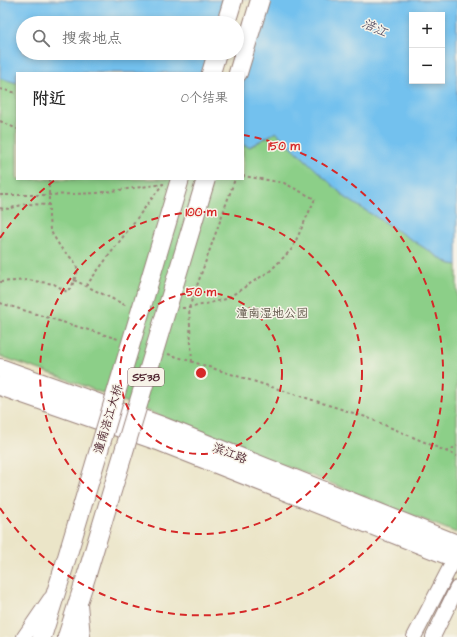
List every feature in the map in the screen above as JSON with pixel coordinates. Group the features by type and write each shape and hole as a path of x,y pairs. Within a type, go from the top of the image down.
{"main road":[{"path":"228,16 233,0"},
{"path":"244,53 260,0"},
{"path":"211,72 215,60"},
{"path":"238,72 242,60"},
{"name":"S538","path":"67,637 206,180"},
{"name":"潼南涪江大桥","path":"56,591 174,181"},
{"name":"滨江路","path":"0,368 162,426 456,554"},
{"path":"0,386 158,441 456,554"},
{"name":"S538","path":"42,637 56,591"}],"street":[{"path":"414,637 456,554"},
{"path":"432,637 457,588"},
{"path":"24,637 56,591"},
{"path":"79,596 83,637"}],"path":[{"path":"0,89 16,93"},
{"path":"0,121 16,129"},
{"path":"182,308 189,308 226,299 270,272 292,249 315,199 284,183 244,176"},
{"path":"0,282 28,280 54,284 66,292 72,286 78,270 74,261 61,248 50,230 49,180"},
{"path":"192,362 189,308 235,180"},
{"path":"0,195 50,196 97,193 174,181"},
{"path":"86,286 162,184"},
{"path":"0,208 14,208 24,204 50,205"},
{"path":"74,280 129,306"},
{"path":"0,302 124,341"},
{"path":"162,352 366,417 457,456"},
{"path":"446,452 457,446"}],"green space":[{"name":"潼南湿地公园","path":"0,78 16,83 16,180 244,180 244,145 250,147 276,132 346,198 448,263 457,265 457,533 69,380 0,356"}],"water":[{"name":"涪江","path":"0,0 457,0 457,265 448,263 346,198 276,132 249,147 244,145 244,72 16,72 16,83 0,78"}],"pier":[{"path":"225,0 267,0 243,72 203,72 207,60 244,60 244,16 220,16"}]}
